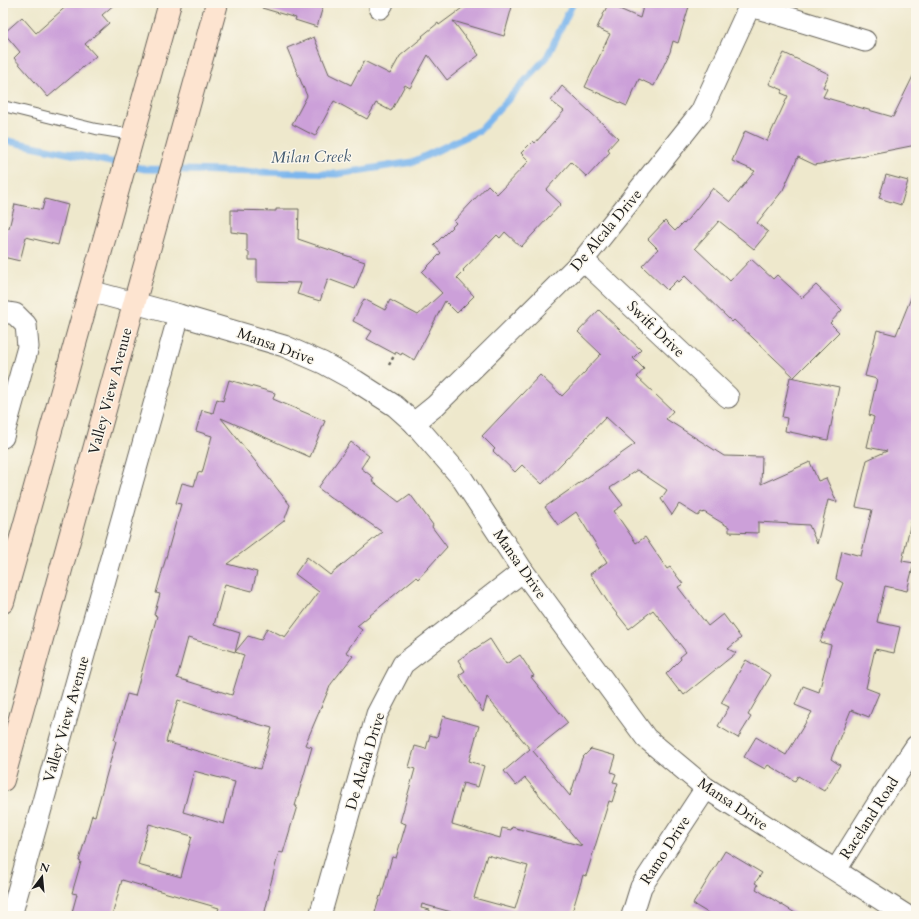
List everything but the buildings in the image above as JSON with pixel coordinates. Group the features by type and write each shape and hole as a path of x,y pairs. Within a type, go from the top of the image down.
{"main road":[{"path":"3,602 170,3"},
{"name":"Valley View Avenue","path":"3,780 217,3"}],"street":[{"path":"751,5 865,41"},
{"name":"De Alcala Drive","path":"414,423 435,406 583,260 701,112 751,5"},
{"name":"Swift Drive","path":"583,260 728,398"},
{"name":"Mansa Drive","path":"90,291 284,346 323,363 363,385 395,406 414,423 461,477 523,570 646,738 706,788 906,916"},
{"path":"3,312 15,314 26,325 28,347 3,437"},
{"name":"Valley View Avenue","path":"11,916 179,315"},
{"name":"De Alcala Drive","path":"320,916 377,714 403,664 523,570"},
{"name":"Raceland Road","path":"836,870 881,798 916,746"},
{"name":"Ramo Drive","path":"632,916 640,887 706,788"}],"lane":[{"path":"3,106 96,130 134,135"}],"path":[{"path":"389,365 395,354"}],"waterway":[{"name":"Milan Creek","path":"3,140 145,169 337,174 413,162 480,130 547,57 573,3"}]}
